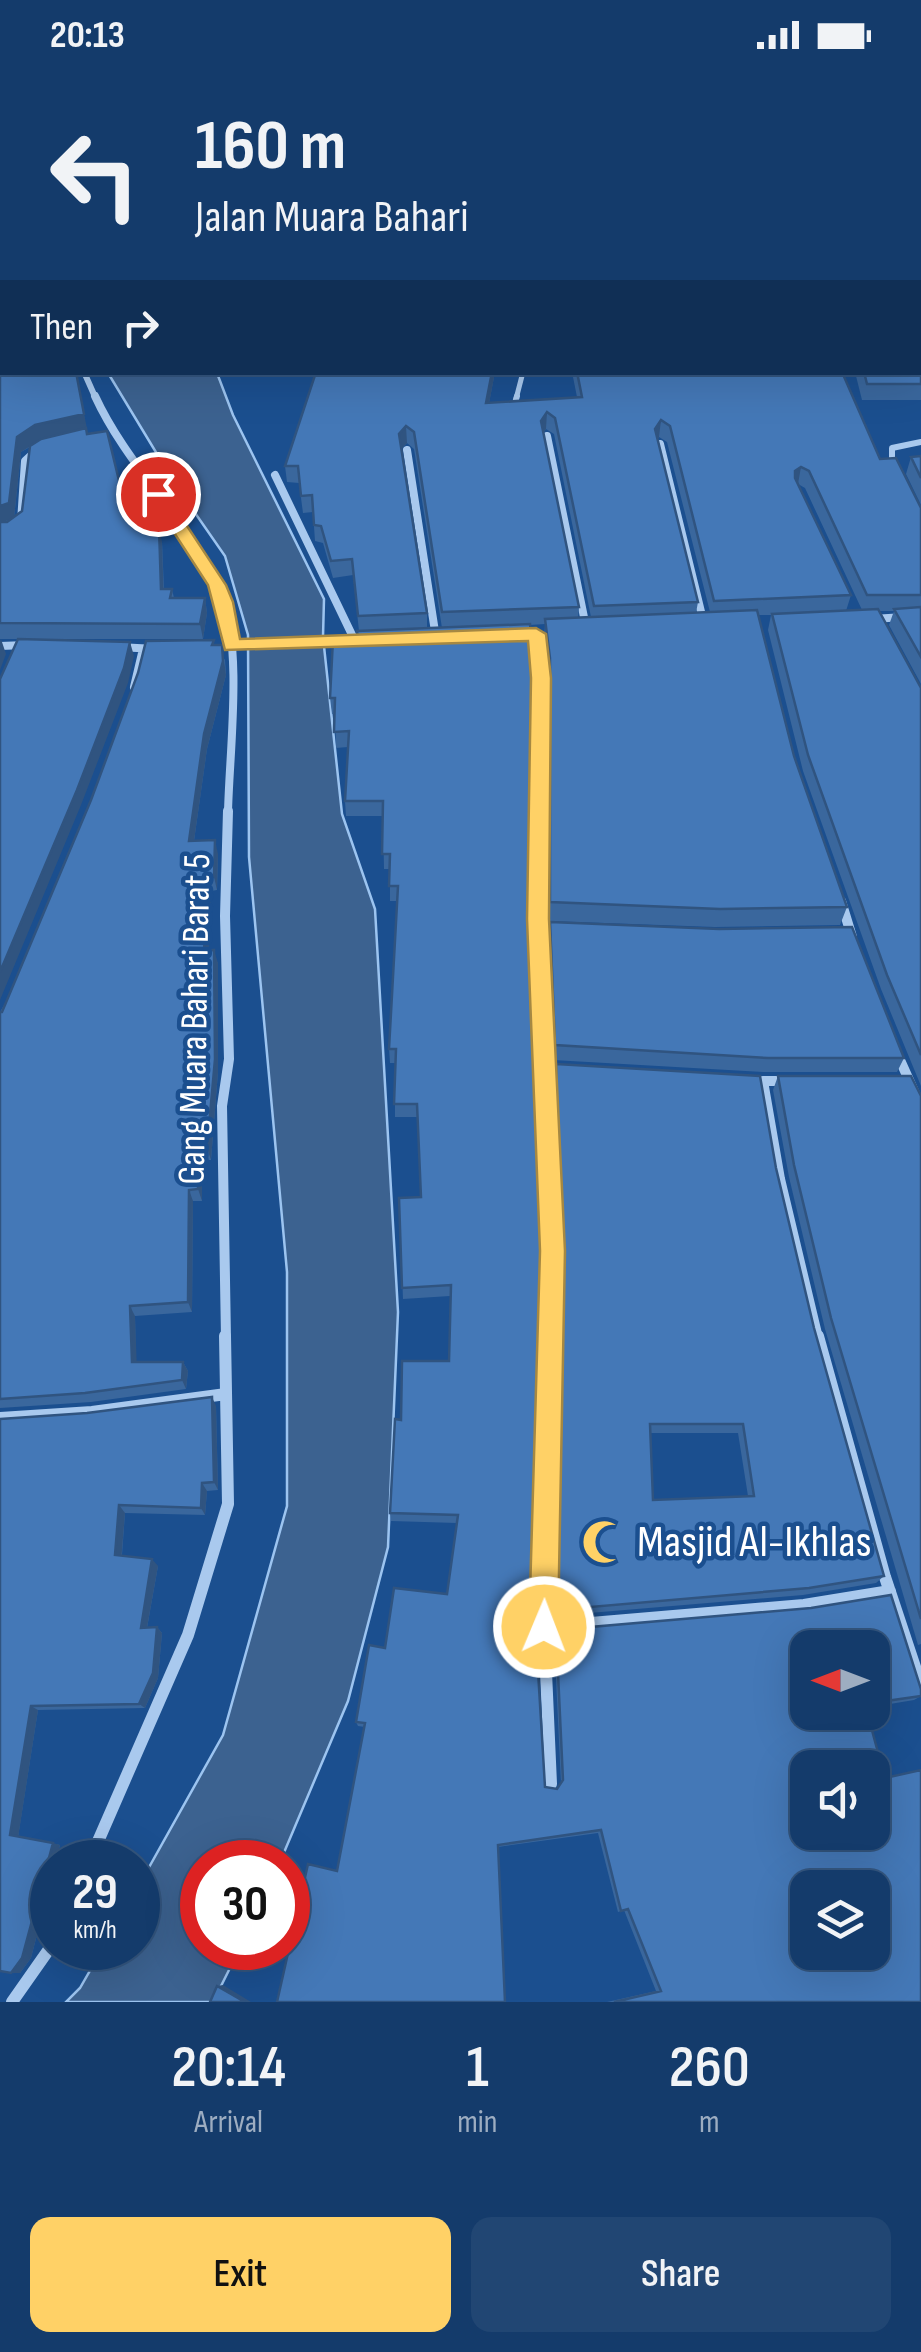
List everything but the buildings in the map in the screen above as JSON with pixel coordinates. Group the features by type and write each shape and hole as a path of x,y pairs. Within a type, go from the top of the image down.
{"street":[{"name":"Gang Muara Bahari Barat 5","path":"85,375 111,432 140,466 216,585 234,646 225,916 229,1059 222,1106 228,1504 188,1635 98,1840"},
{"path":"96,434 111,432"},
{"path":"547,436 587,633"},
{"path":"0,530 12,530 22,522 27,457 54,444"},
{"path":"660,444 705,625"},
{"path":"407,450 436,640"},
{"path":"275,475 354,640"},
{"path":"858,620 921,616"},
{"path":"878,618 884,631"},
{"path":"685,626 722,624"},
{"path":"570,633 606,632"},
{"path":"536,634 541,678 538,929 552,1251 544,1627 551,1784"},
{"path":"520,635 553,634"},
{"path":"420,640 453,638"},
{"path":"214,646 370,640"},
{"path":"12,660 18,645"},
{"path":"0,646 35,645"},
{"path":"103,646 161,648"},
{"path":"128,703 143,649"},
{"path":"835,883 857,948"},
{"path":"538,929 558,930"},
{"path":"831,934 851,934"},
{"path":"894,1046 921,1107"},
{"path":"547,1068 565,1068"},
{"path":"744,1079 795,1082"},
{"path":"763,1081 774,1156 808,1303 890,1592 921,1686"},
{"path":"892,1082 908,1082"},
{"path":"0,1418 92,1412 226,1394"},
{"path":"544,1627 804,1605 890,1592"},
{"path":"12,2002 34,1970"}],"lane":[{"path":"515,403 522,375"},
{"path":"898,476 889,451 921,442"}],"water":[{"path":"109,375 218,375 233,415 324,599 323,637 342,814 375,909 398,1312 388,1547 348,1701 289,1840 180,1840 180,1970 229,1970 213,2002 66,2002 90,1970 160,1970 160,1848 223,1735 287,1506 287,1272 249,857 248,635 225,556 177,487"}],"place":[{"name":"Masjid Al-Ikhlas","path":"604,1542"}],"route":[{"path":"158,494 216,585 224,602 232,646 536,634 541,678 538,919 552,1251 544,1627"}]}
